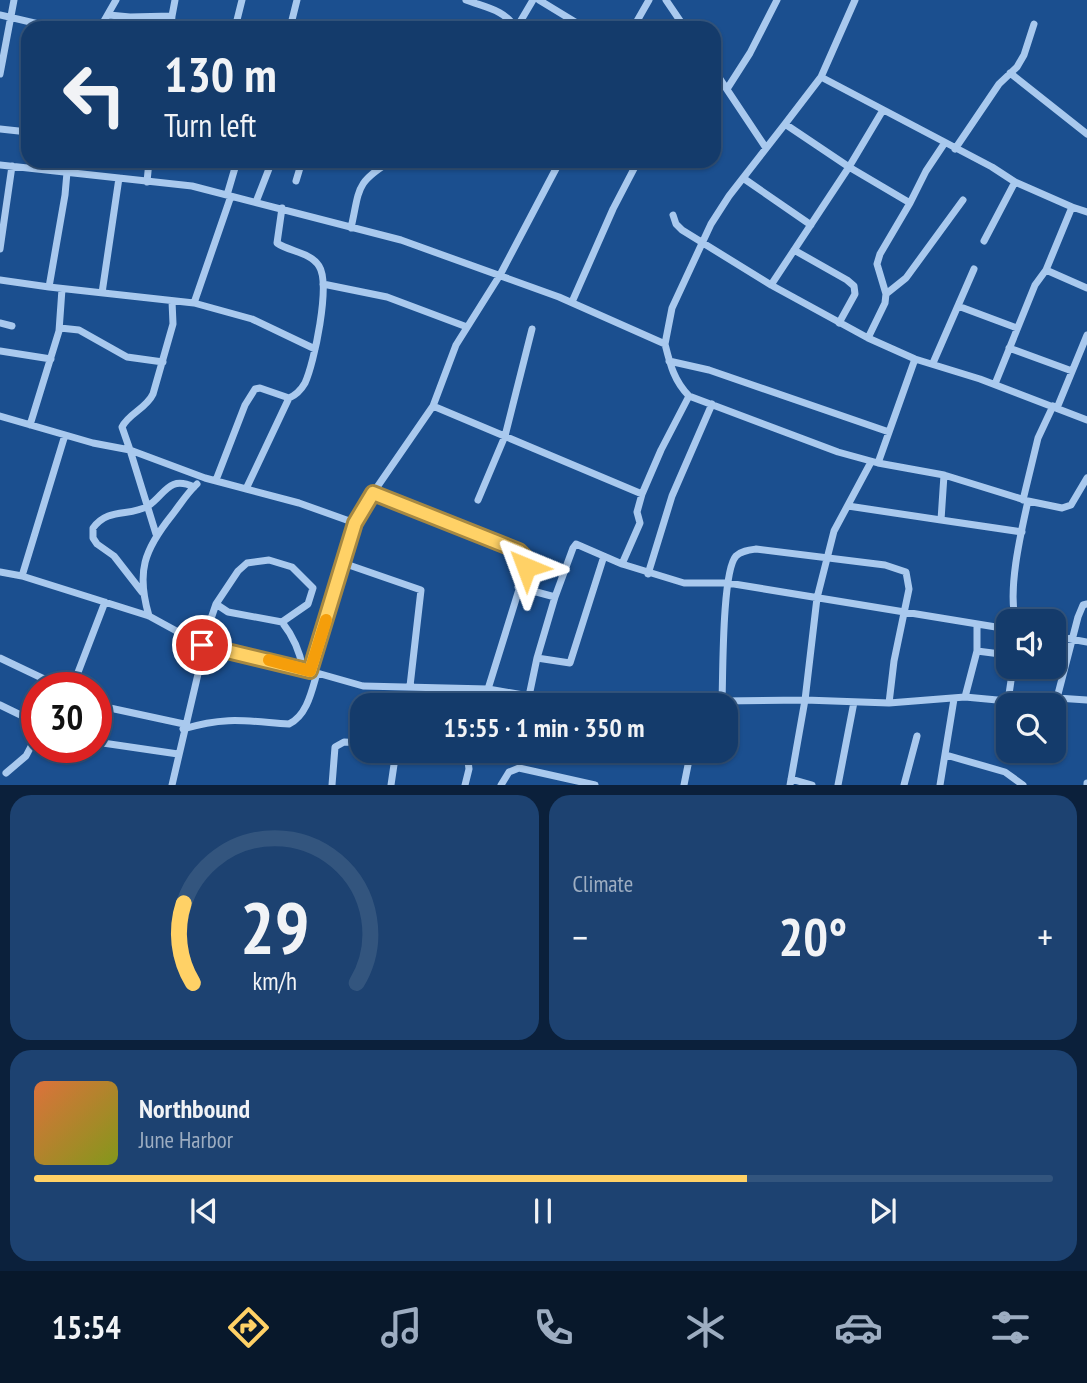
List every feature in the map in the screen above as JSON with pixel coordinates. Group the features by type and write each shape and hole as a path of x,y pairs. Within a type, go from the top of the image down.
{"street":[{"path":"0,74 14,0"},
{"path":"105,21 116,0"},
{"path":"172,21 175,0"},
{"path":"237,21 242,0"},
{"path":"292,21 297,0"},
{"path":"466,0 504,15 509,21"},
{"path":"521,21 533,0"},
{"path":"539,0 574,21"},
{"path":"637,21 649,0"},
{"path":"666,0 680,21"},
{"path":"727,89 750,54 777,0"},
{"path":"855,0 821,77 711,224 672,308 665,344 678,384 689,396 838,452 874,462 944,475 1026,500 1062,508 1071,505 1087,478"},
{"path":"0,15 24,21"},
{"path":"109,15 148,18 172,16"},
{"path":"955,149 986,102 1024,55 1034,24"},
{"path":"1010,73 1087,134"},
{"path":"821,77 992,167 1015,182 1087,212"},
{"path":"721,80 766,148"},
{"path":"771,285 883,110"},
{"path":"785,124 849,167 910,203"},
{"path":"0,129 21,131"},
{"path":"868,338 886,303 877,264 886,241 944,144"},
{"path":"0,165 21,167"},
{"path":"0,249 12,166"},
{"path":"26,168 192,186 401,240 572,302 665,344"},
{"path":"49,287 67,168"},
{"path":"147,182 148,168"},
{"path":"194,303 235,168"},
{"path":"256,202 269,168"},
{"path":"296,181 300,168"},
{"path":"351,228 360,187 365,179 381,168"},
{"path":"112,709 184,727 209,721 243,719 289,724 300,717 310,671 355,523 433,406 456,345 500,275 556,168"},
{"path":"572,302 634,168"},
{"path":"102,293 119,178"},
{"path":"743,178 811,225"},
{"path":"984,241 1015,182"},
{"path":"886,294 906,278 963,200"},
{"path":"995,384 1035,285 1046,270 1072,206"},
{"path":"246,489 289,398 304,384 318,339 323,285 321,270 313,259 277,243 282,208"},
{"path":"673,215 682,230 771,285 868,338 915,359 995,384 1087,420"},
{"path":"794,250 854,286 855,294 839,323"},
{"path":"933,363 974,270"},
{"path":"1046,270 1087,288"},
{"path":"0,280 194,303 252,319 315,349"},
{"path":"323,285 387,298 467,327"},
{"path":"30,425 60,328 62,289"},
{"path":"156,534 122,427 128,418 151,400 173,324 172,301"},
{"path":"958,306 1017,328"},
{"path":"0,323 12,326"},
{"path":"60,328 79,330 127,357 163,362"},
{"path":"478,500 505,436 532,329"},
{"path":"1013,609 1026,500 1038,438 1084,350 1087,335"},
{"path":"1009,348 1072,371"},
{"path":"0,351 51,359"},
{"path":"812,785 791,782 805,700 817,598 834,531 889,432 915,359"},
{"path":"669,361 709,369 889,432"},
{"path":"216,480 245,405 255,388 289,398"},
{"path":"622,564 640,523 637,513 642,494 689,396"},
{"path":"648,574 672,496 712,404"},
{"path":"433,406 642,494"},
{"path":"0,416 130,450 205,478 299,503 355,523"},
{"path":"22,576 65,435"},
{"path":"941,520 944,475"},
{"path":"149,616 142,592 143,569 156,534 194,487 205,478"},
{"path":"142,592 114,556 97,544 92,531 95,524 107,515 147,506 170,486 186,483 194,487"},
{"path":"373,493 524,554 526,567 488,689"},
{"path":"848,506 1022,532"},
{"path":"530,693 555,597 574,545 648,574 684,583 728,583 996,627"},
{"path":"722,693 728,583 736,556 748,550 828,557 885,565 906,572 909,589 894,661 889,703"},
{"path":"537,659 570,663 604,556"},
{"path":"172,785 198,674 202,645 216,604 238,571 247,563 269,561 292,567 313,588 308,604 282,622 228,612 216,604"},
{"path":"343,564 417,587 422,592 410,686"},
{"path":"0,572 22,576 149,616 202,645 363,686 488,689 511,693"},
{"path":"518,587 555,597"},
{"path":"78,672 105,602"},
{"path":"1058,693 1081,608 1087,604"},
{"path":"282,622 310,671"},
{"path":"965,697 976,651 977,625"},
{"path":"1066,639 1087,642"},
{"path":"976,651 996,654"},
{"path":"0,658 29,672"},
{"path":"738,702 805,700 889,703 965,697 996,700"},
{"path":"940,785 954,699"},
{"path":"1066,699 1087,700"},
{"path":"838,785 854,702"},
{"path":"0,705 21,715"},
{"path":"904,785 917,737"},
{"path":"332,785 335,747 344,742 350,742"},
{"path":"112,744 178,754"},
{"path":"946,755 1005,772 1013,781 1023,785"},
{"path":"6,773 21,760"},
{"path":"391,785 394,763"},
{"path":"465,785 468,763"},
{"path":"684,785 688,763"},
{"path":"500,785 509,772 519,768 595,785"}],"slow traffic":[{"path":"269,660 310,671 326,620"}],"route":[{"path":"202,645 310,671 355,523 373,493 519,551 526,558 526,567"}]}
